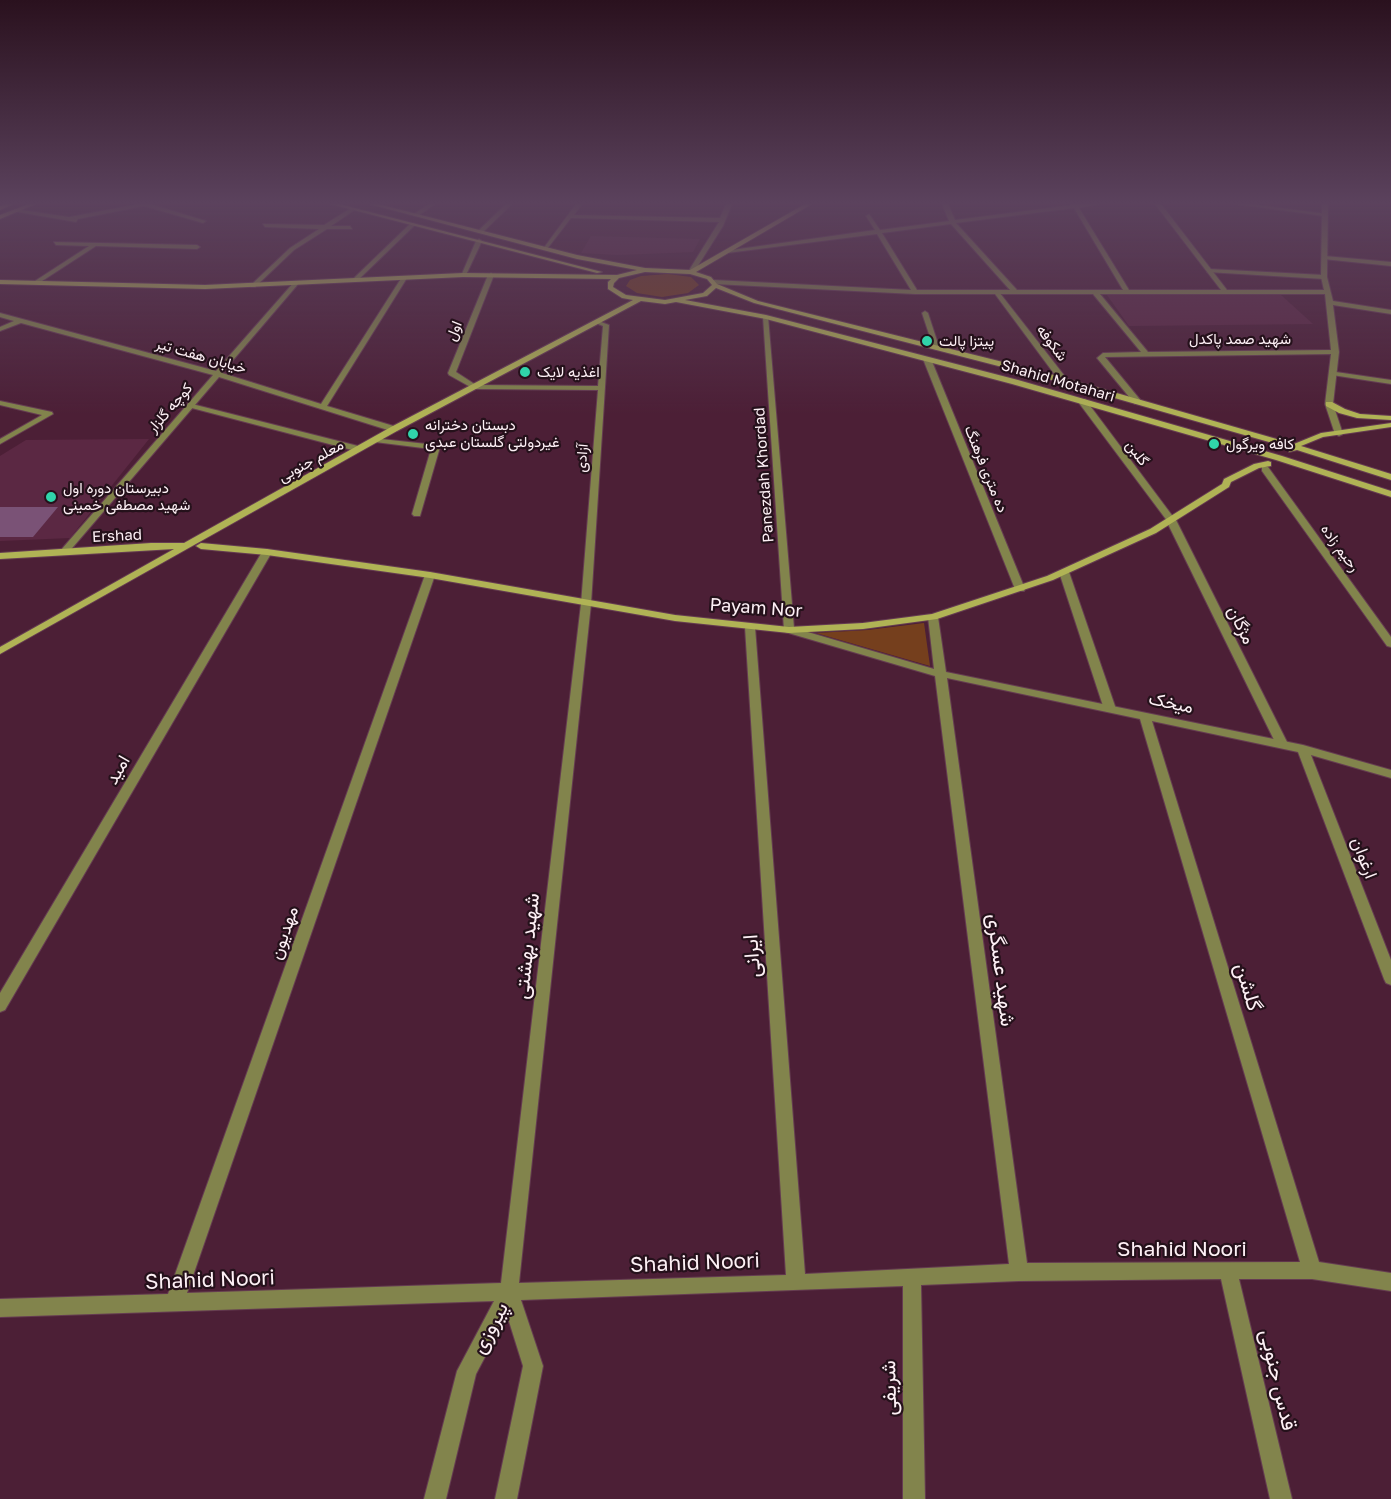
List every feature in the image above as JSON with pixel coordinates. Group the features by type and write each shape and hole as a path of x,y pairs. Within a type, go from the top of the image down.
{"main road":[{"path":"0,282 205,287 491,274 617,277 629,274"},
{"path":"605,274 617,277"},
{"name":"Shahid Motahari","path":"695,274 756,302 1064,381 1297,447 1391,477"},
{"path":"617,277 611,282 609,288 614,293 638,300 678,301 705,295 714,284"},
{"name":"معلم جنوبی","path":"0,651 394,429 638,300"},
{"name":"Shahid Motahari","path":"678,301 766,317 927,359 1279,458 1391,494"},
{"path":"1329,404 1342,411 1360,416 1391,418"},
{"name":"Payam Nor","path":"186,546 263,551 430,575 586,604 750,627 789,630 863,626 933,617 1020,589 1064,572 1171,520 1226,484 1236,483 1297,447 1335,434 1391,425"},
{"name":"Ershad","path":"0,556 148,550 165,546 186,546"}],"street":[{"path":"37,282 49,274"},
{"path":"253,286 266,274"},
{"path":"355,280 361,274"},
{"name":"اول","path":"474,387 452,374 491,274"},
{"path":"905,274 915,292"},
{"path":"999,274 1016,293"},
{"path":"1117,274 1128,293"},
{"path":"1211,274 1226,293"},
{"path":"1254,274 1324,277"},
{"path":"1324,274 1335,352 1329,404 1335,434"},
{"path":"323,406 404,278"},
{"name":"کوچه گلزار","path":"67,552 297,282"},
{"path":"714,284 915,292 1325,292"},
{"name":"شکوفه","path":"997,293 1064,381"},
{"path":"1096,293 1145,353"},
{"path":"1330,303 1391,312"},
{"path":"925,313 938,349"},
{"name":"خیابان هفت تیر","path":"0,315 218,374 394,429"},
{"name":"Panezdah Khordad","path":"766,317 789,630"},
{"path":"0,329 20,321"},
{"name":"آزادی","path":"586,604 606,326 596,322"},
{"name":"شهید صمد پاکدل","path":"1138,402 1101,358 1109,354 1145,353 1335,352"},
{"name":"ده متری فرهنگ","path":"927,359 1020,589"},
{"path":"1332,373 1391,382"},
{"path":"474,387 600,388"},
{"name":"گلبن","path":"1082,401 1171,520"},
{"path":"0,403 49,414 0,442"},
{"path":"192,405 359,449"},
{"path":"375,440 436,447 417,514"},
{"name":"رحیم زاده","path":"1266,466 1391,644"},
{"name":"مژگان","path":"1171,520 1282,744"},
{"name":"امید","path":"0,1006 263,551"},
{"path":"1064,572 1110,709"},
{"name":"مهدیون","path":"174,1304 430,575"},
{"name":"شهید بهشتی","path":"509,1292 586,604"},
{"name":"شهید عسگری","path":"933,617 1019,1272"},
{"name":"ایرانی","path":"750,627 796,1282"},
{"name":"میخک","path":"789,630 941,674 1282,744 1391,774"},
{"name":"گلشن","path":"1145,716 1312,1270"},
{"name":"ارغوان","path":"1303,749 1391,979"},
{"name":"Shahid Noori","path":"0,1308 174,1304 1019,1272 1312,1270 1391,1282"},
{"name":"قدس جنوبی","path":"1228,1271 1281,1499"},
{"name":"شریفی","path":"912,1277 914,1499"},
{"name":"پیروزی","path":"435,1499 467,1371 509,1292"},
{"name":"پیروزی","path":"506,1499 533,1366 509,1292"}],"shaded area":[{"path":"668,274 691,277 699,285 688,293 662,297 637,293 626,286 630,280 641,276"},
{"path":"1107,295 1281,295 1313,324 1129,326"},
{"name":"دبیرستان دوره اول شهید مصطفی خمینی","path":"149,439 70,538 0,541 0,456 26,440"},
{"path":"924,623 930,666 816,633 868,630"}],"building":[{"path":"0,507 58,507 33,537 0,537"}],"place":[{"name":"پیتزا پالت","path":"927,341"},
{"name":"اغذیه لایک","path":"525,372"},
{"name":"دبستان دخترانه غیردولتی گلستان عبدی","path":"413,434"},
{"name":"کافه ویرگول","path":"1214,444"},
{"name":"دبیرستان دوره اول شهید مصطفی خمینی","path":"51,497"}]}
